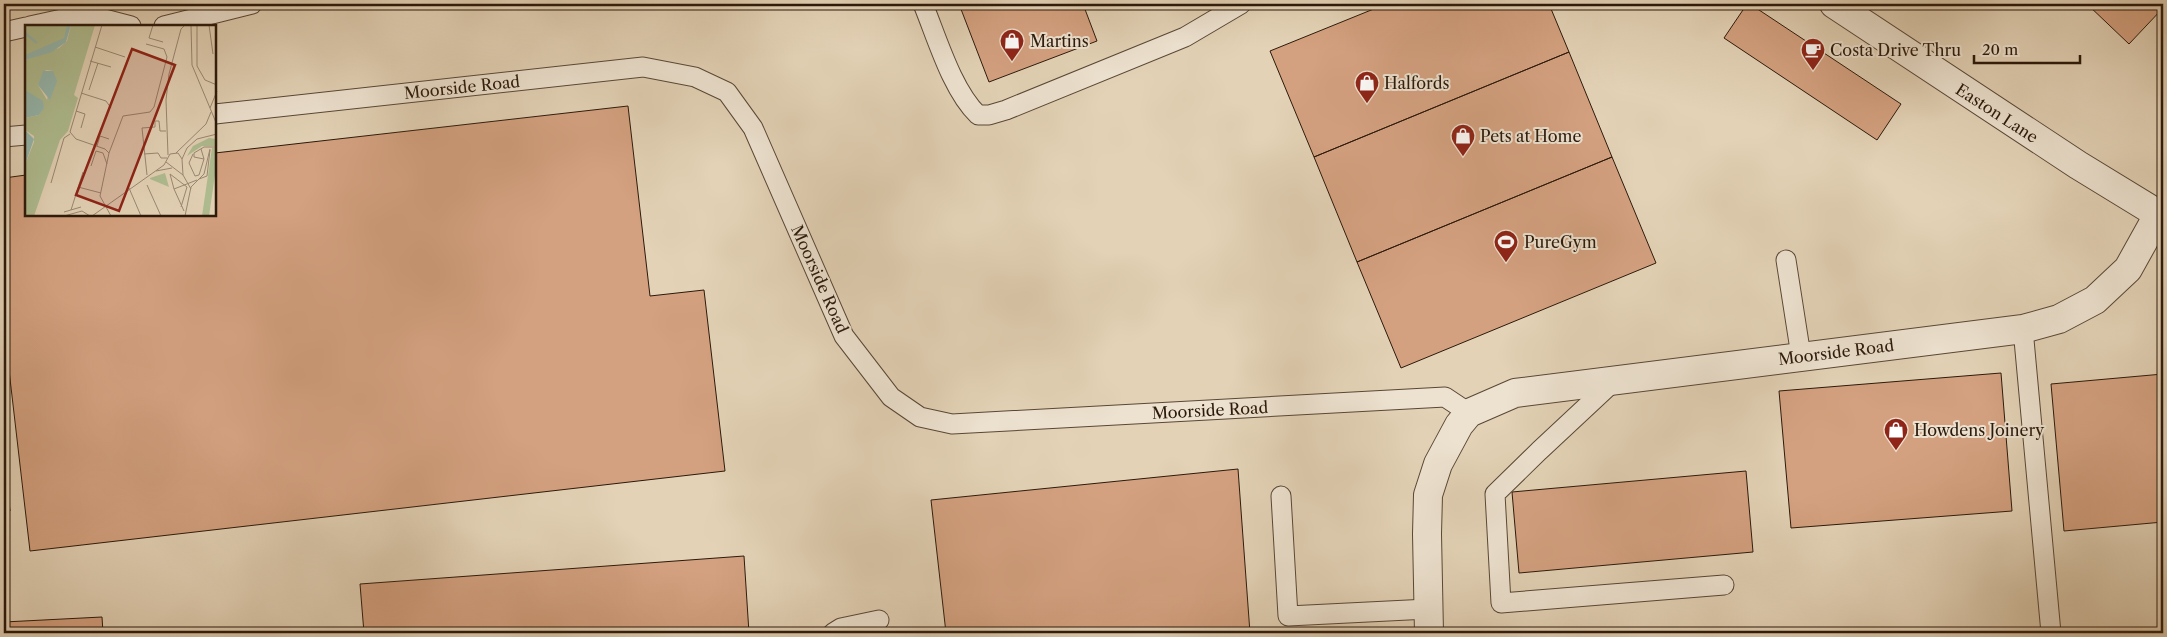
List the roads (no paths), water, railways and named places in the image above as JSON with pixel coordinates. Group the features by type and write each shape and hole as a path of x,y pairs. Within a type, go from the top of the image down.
{"street":[{"name":"Easton Lane","path":"1834,4 2070,160 2162,213"},
{"name":"Moorside Road","path":"1429,621 1426,534 1428,495 1438,464 1446,447 1458,425 1468,414 1515,393 2023,329 2059,319 2095,300 2128,269 2162,213"}],"lane":[{"path":"168,25 252,4"},
{"path":"924,4 951,71 969,106 978,115 989,115 1006,110 1185,37 1241,4"},
{"path":"35,25 85,14 127,25"},
{"path":"4,32 25,27"},
{"name":"Moorside Road","path":"216,114 643,67 695,77 727,92 753,128 844,336 891,397 920,416 952,424 1445,397 1468,414"},
{"path":"4,137 25,135"},
{"path":"1786,260 1801,356"},
{"path":"2023,329 2051,633"},
{"path":"1614,382 1495,494 1501,603 1724,585"},
{"path":"1281,496 1288,616 1429,621"},
{"path":"833,633 841,628 879,620"}],"place":[{"name":"Martins","path":"1012,62"},
{"name":"Costa Drive Thru","path":"1813,71"},
{"name":"Halfords","path":"1367,104"},
{"name":"Pets at Home","path":"1463,157"},
{"name":"PureGym","path":"1506,263"},
{"name":"Howdens Joinery","path":"1896,451"}]}
